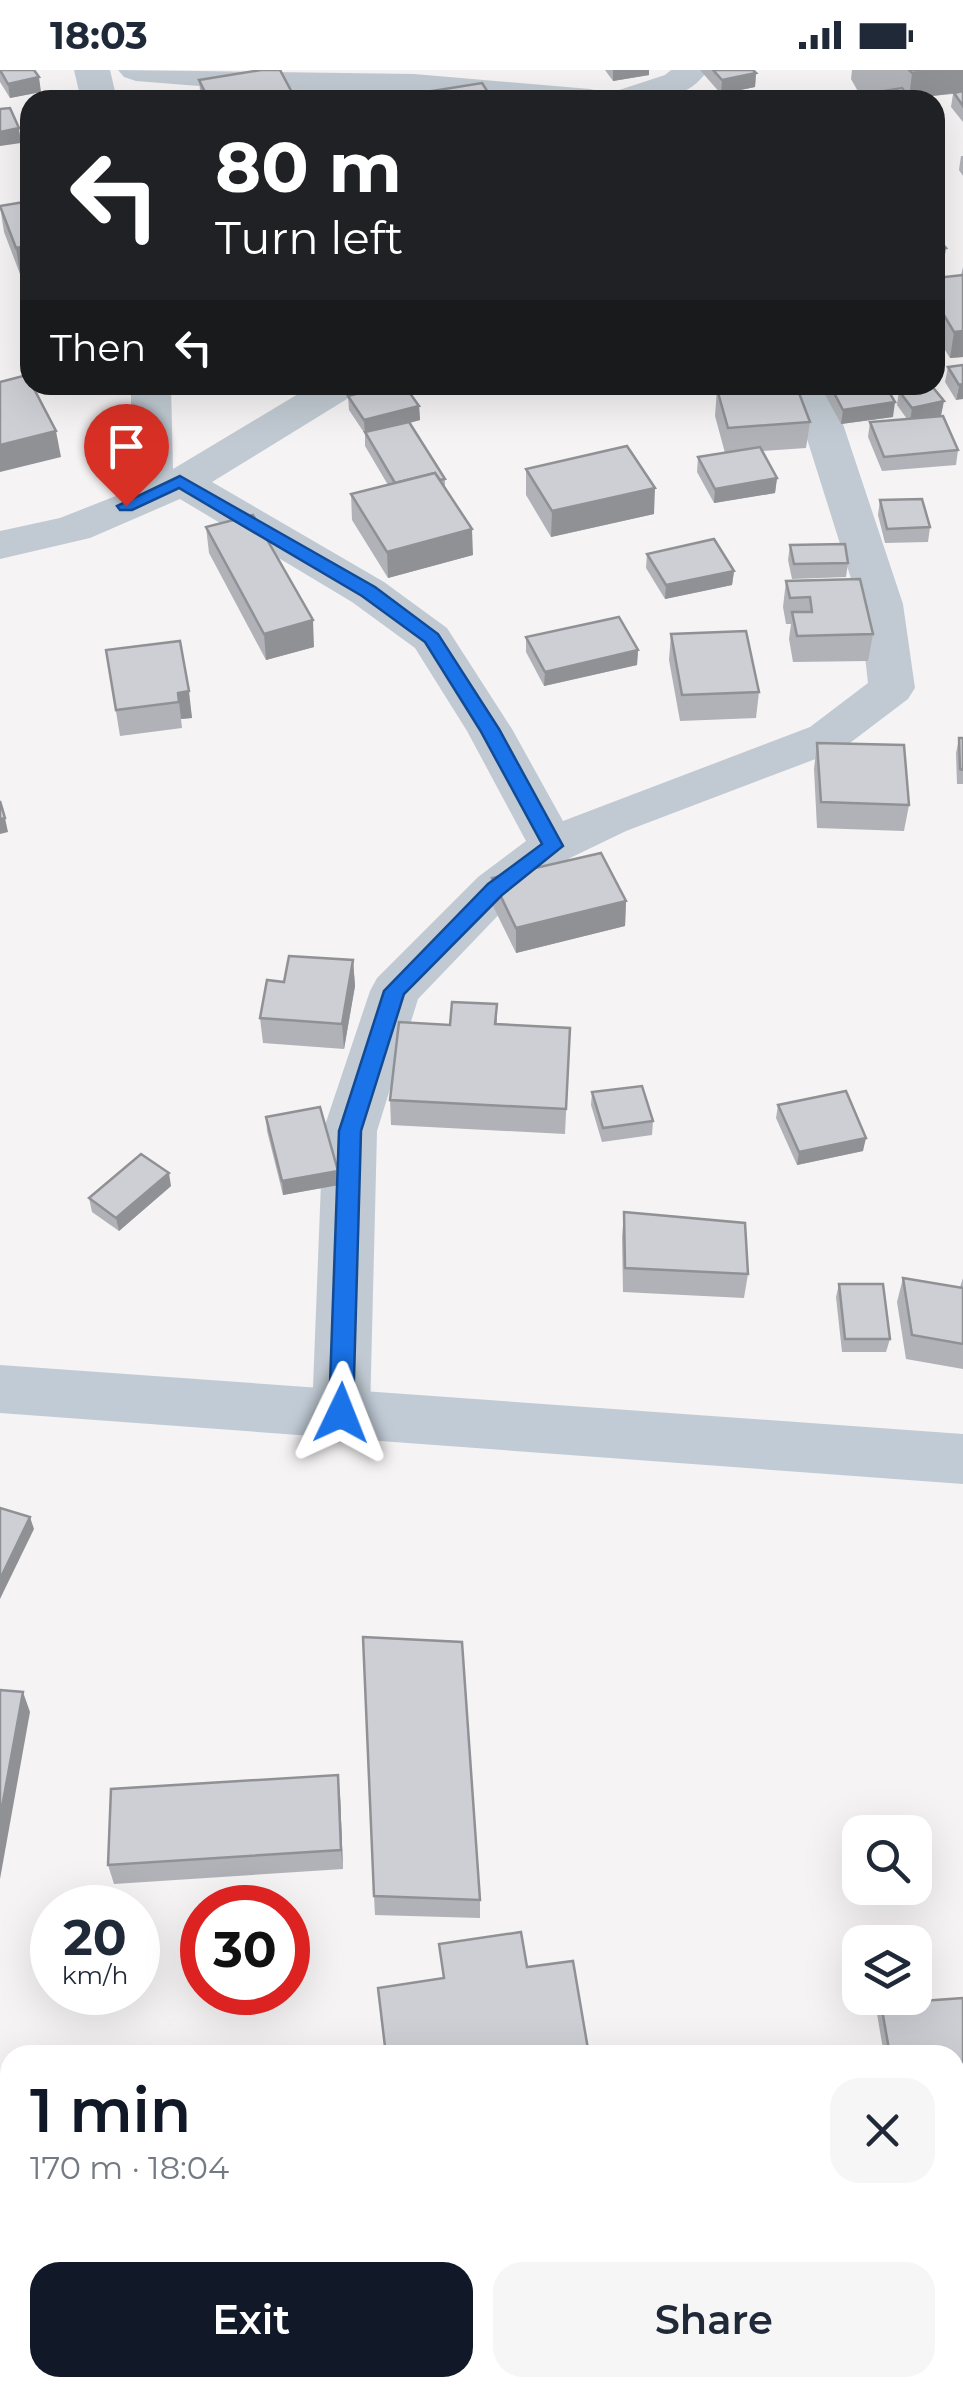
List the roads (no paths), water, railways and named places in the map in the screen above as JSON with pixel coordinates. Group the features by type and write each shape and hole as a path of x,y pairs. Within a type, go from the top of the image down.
{"main road":[{"path":"0,1389 963,1459"}],"street":[{"path":"136,70 250,80 473,90"},
{"path":"152,395 166,488"},
{"path":"0,546 75,528 166,488 235,452 325,395"},
{"path":"341,1413 350,1131 394,991 495,890 553,846 609,819 826,738 892,688 881,604 813,395"},
{"path":"166,488 368,592 432,638 489,729 553,846"}]}
